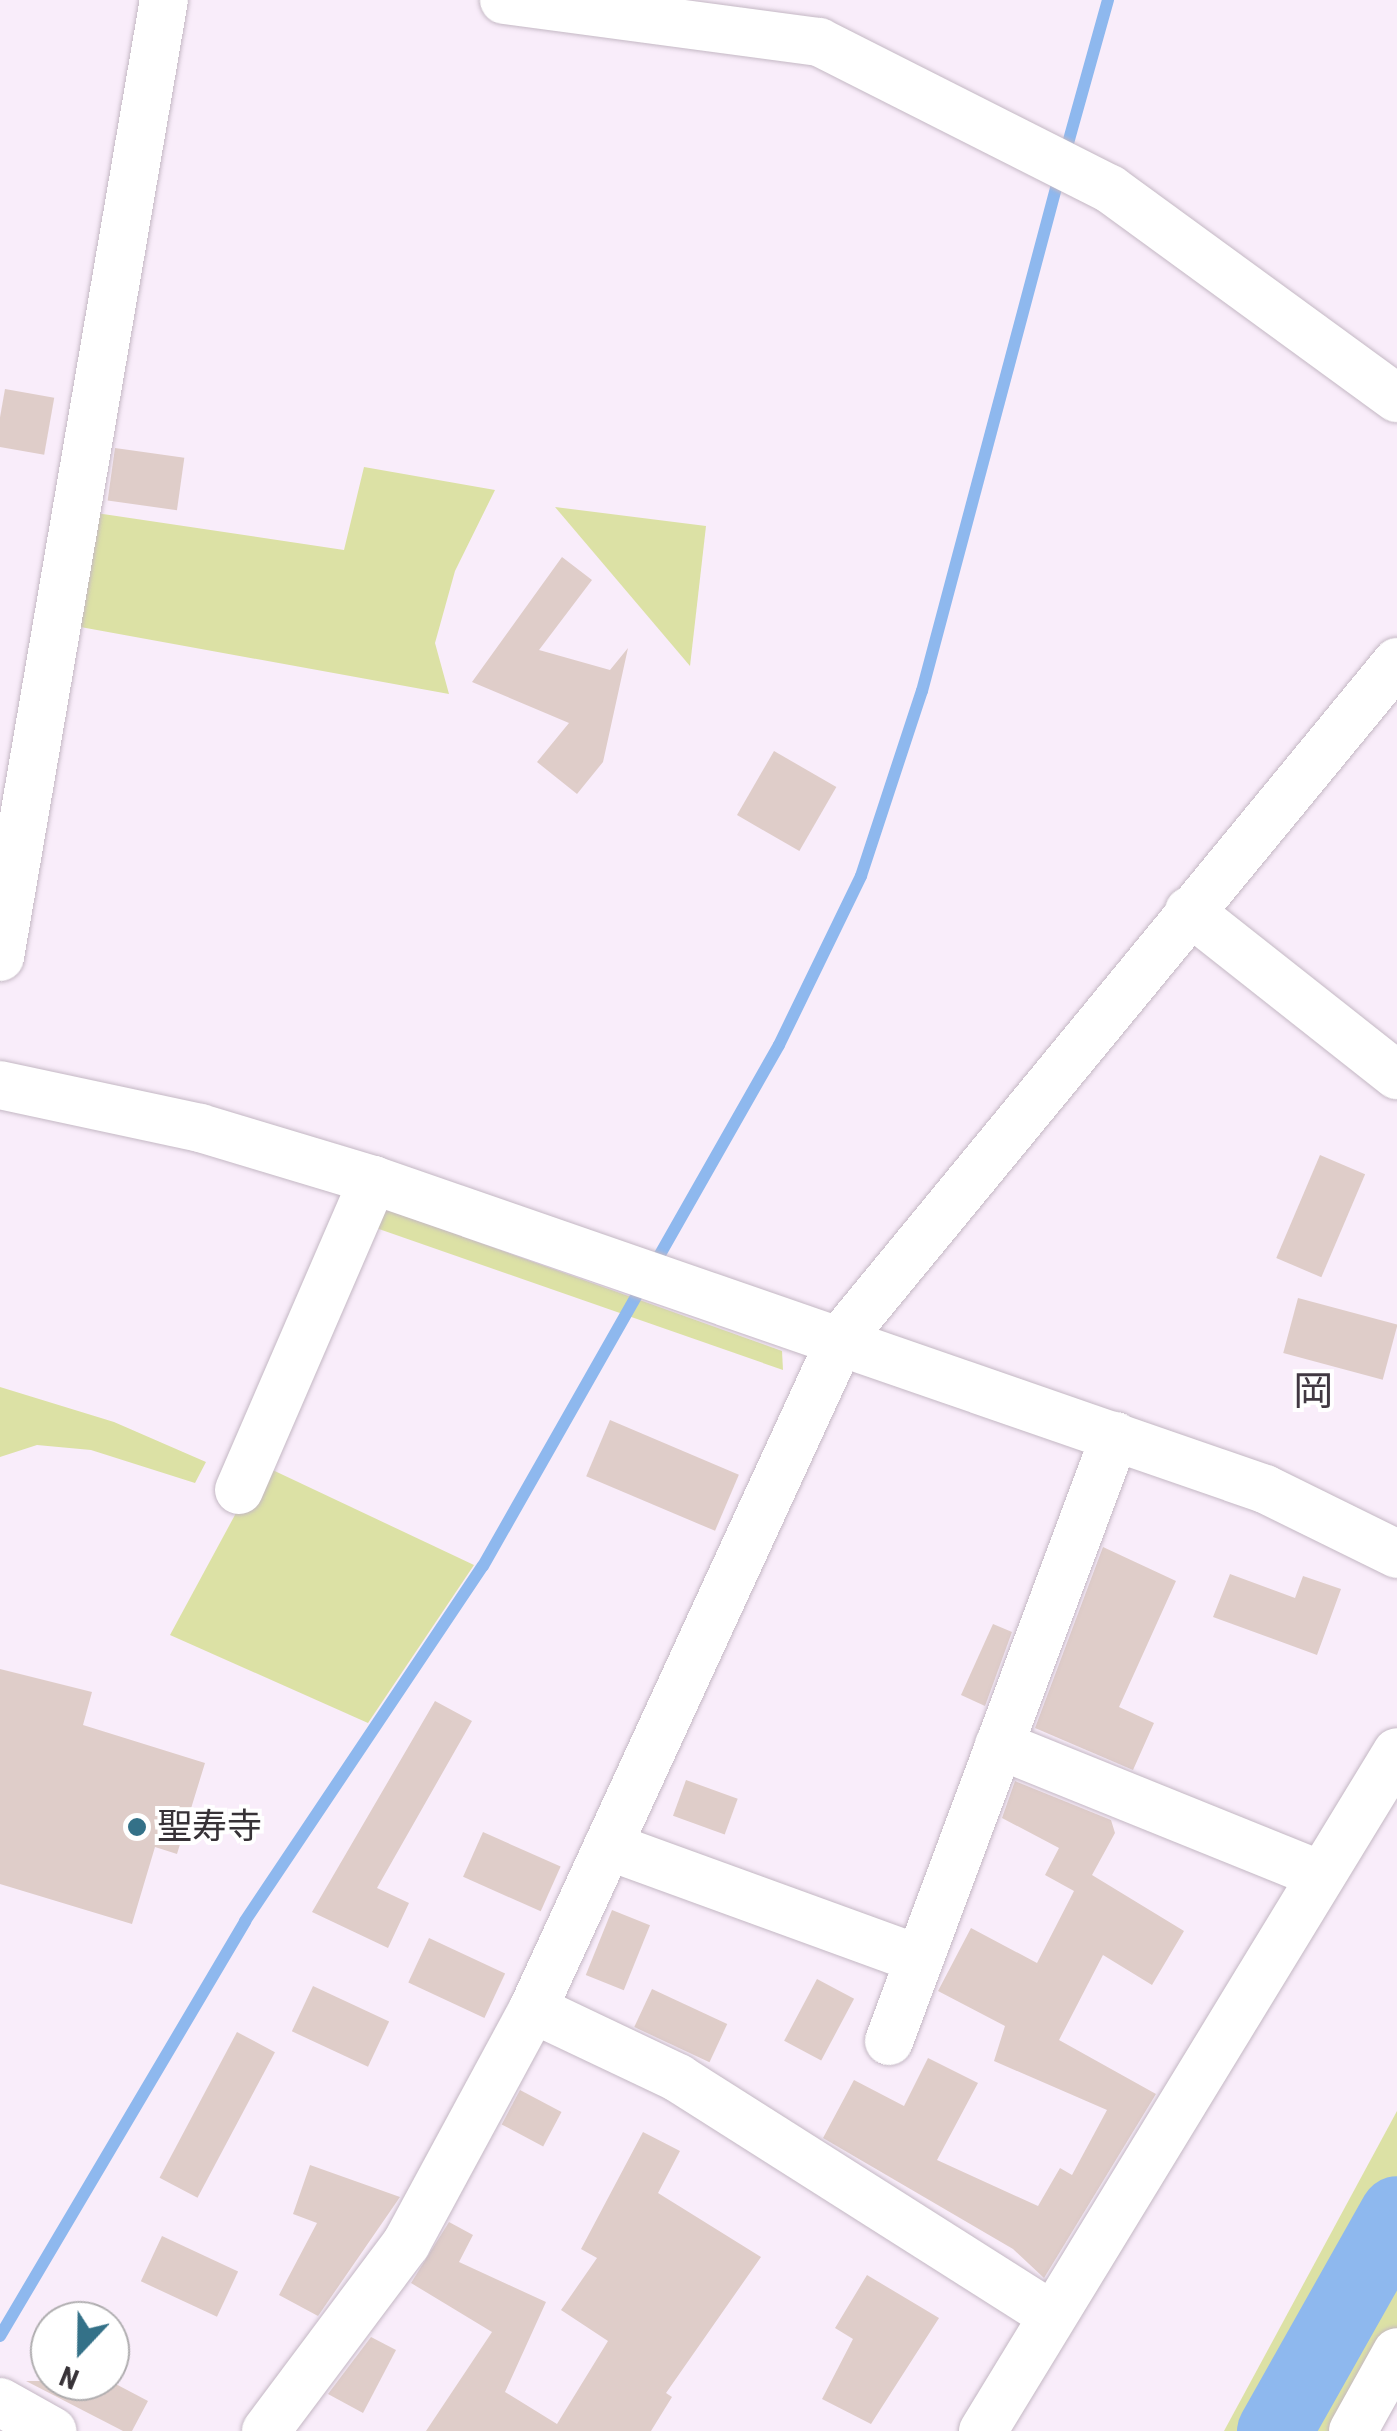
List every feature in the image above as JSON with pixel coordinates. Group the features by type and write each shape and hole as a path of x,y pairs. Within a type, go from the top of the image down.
{"street":[{"path":"0,957 164,0"},
{"path":"504,0 819,42 1110,189 1397,398"},
{"path":"266,2431 406,2244 533,2009 842,1337 1397,662"},
{"path":"1188,912 1397,1075"},
{"path":"0,1086 200,1128 373,1180 842,1337 1265,1489 1397,1554"},
{"path":"239,1490 373,1180"},
{"path":"889,2041 1115,1436"},
{"path":"999,1745 1321,1875"},
{"path":"983,2431 1397,1752"},
{"path":"608,1846 919,1959"},
{"path":"533,2009 678,2078 1052,2315"},
{"path":"1353,2431 1397,2352"},
{"path":"0,2402 52,2431"}],"green space":[{"path":"364,467 495,490 455,571 435,643 449,694 75,626 76,510 344,550"},
{"path":"555,507 706,526 690,666"},
{"path":"377,1206 782,1351 783,1370 356,1221"},
{"path":"0,1387 114,1422 206,1462 195,1483 91,1450 37,1445 0,1457"},
{"path":"262,1465 474,1565 368,1723 170,1635"},
{"path":"1397,2111 1397,2353 1354,2431 1224,2431"}],"building":[{"path":"5,389 54,398 44,455 0,447"},
{"path":"115,448 184,458 177,510 108,500"},
{"path":"562,557 592,580 539,650 610,670 628,648 603,762 577,794 537,762 569,723 472,682"},
{"path":"774,751 836,787 799,851 737,815"},
{"path":"1320,1155 1365,1174 1321,1277 1276,1258"},
{"path":"1298,1298 1397,1325 1383,1380 1283,1353"},
{"path":"610,1420 739,1475 715,1531 586,1476"},
{"path":"1103,1547 1176,1581 1119,1707 1154,1723 1133,1770 1035,1728"},
{"path":"1230,1574 1295,1598 1303,1576 1341,1589 1317,1655 1213,1617"},
{"path":"993,1624 1012,1632 985,1706 961,1695"},
{"path":"0,1669 92,1692 83,1725 205,1763 177,1854 155,1847 132,1924 0,1884"},
{"path":"435,1701 472,1721 377,1888 409,1903 388,1948 312,1912"},
{"path":"686,1780 738,1799 725,1835 673,1816"},
{"path":"1015,1781 1111,1820 1115,1833 1092,1875 1184,1931 1152,1985 1103,1955 1059,2040 1156,2094 1044,2278 1013,2249 823,2138 854,2080 904,2106 928,2058 978,2083 937,2160 1038,2206 1060,2168 1072,2175 1107,2110 994,2061 1005,2026 938,1991 971,1928 1037,1963 1074,1891 1045,1875 1059,1848 1002,1818"},
{"path":"483,1832 561,1867 541,1911 463,1877"},
{"path":"612,1910 650,1925 624,1990 586,1975"},
{"path":"429,1938 505,1973 484,2018 408,1982"},
{"path":"817,1979 854,1999 821,2061 784,2041"},
{"path":"313,1986 389,2021 368,2067 292,2031"},
{"path":"652,1989 727,2024 709,2062 634,2027"},
{"path":"237,2032 275,2052 198,2198 160,2178"},
{"path":"520,2090 561,2112 543,2147 502,2124"},
{"path":"643,2132 680,2151 658,2193 761,2257 666,2393 672,2397 651,2431 426,2431 492,2332 411,2283 449,2222 473,2235 459,2262 546,2302 505,2392 557,2424 608,2341 561,2310 597,2258 581,2249"},
{"path":"310,2165 400,2197 318,2316 279,2295 317,2223 293,2214"},
{"path":"162,2236 238,2271 217,2317 141,2281"},
{"path":"867,2275 939,2318 871,2424 822,2399 853,2339 835,2328"},
{"path":"371,2337 396,2350 363,2413 328,2394"},
{"path":"130,2392 148,2401 132,2431 123,2431 65,2401 130,2401"}],"waterway":[{"path":"1065,154 1108,0"},
{"path":"0,2336 245,1921 483,1566 779,1045 861,876 922,691 1060,173"},
{"path":"1274,2431 1397,2213"}],"place":[{"name":"聖寿寺","path":"137,1827"}],"district":[{"name":"岡","path":"1313,1392"}]}
